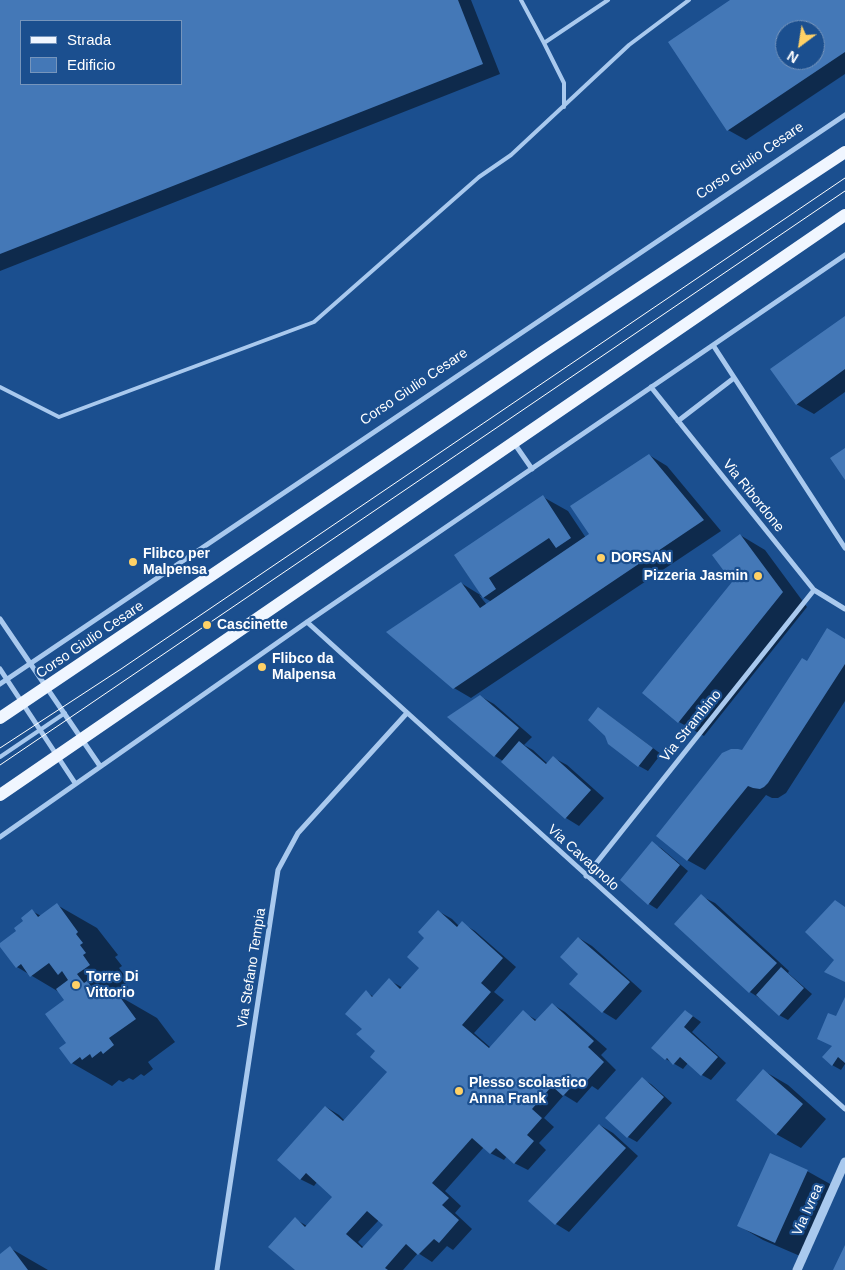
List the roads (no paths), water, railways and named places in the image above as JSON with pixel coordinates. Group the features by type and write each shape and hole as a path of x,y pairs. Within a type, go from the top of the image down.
{"main road":[{"name":"Corso Giulio Cesare","path":"1,715 47,687 529,361 845,152"},
{"path":"0,796 845,215"}],"street":[{"name":"Corso Giulio Cesare","path":"0,684 845,115"},
{"path":"0,837 308,622 845,255"},
{"path":"713,345 845,548"},
{"path":"678,421 734,378"},
{"name":"Via Ribordone","path":"651,387 814,590 845,609"},
{"path":"514,443 532,469"},
{"name":"Via Strambino","path":"586,876 814,590"},
{"path":"0,619 100,766"},
{"name":"Via Cavagnolo","path":"308,622 845,1109"},
{"path":"0,669 75,783"},
{"name":"Via Stefano Tempia","path":"218,1270 278,870 298,833 407,713"},
{"name":"Via Ivrea","path":"797,1270 845,1162"}],"lane":[{"path":"521,0 564,83 564,107"},
{"path":"544,43 608,0"},
{"path":"0,387 59,417 314,322 479,177 511,155 629,45 689,0"},
{"path":"0,756 65,713"}],"tram line":[{"path":"0,748 121,669 845,178"},
{"path":"0,765 845,191"}],"place":[{"name":"DORSAN","path":"601,558"},
{"name":"Flibco per Malpensa","path":"133,562"},
{"name":"Pizzeria Jasmin","path":"758,576"},
{"name":"Cascinette","path":"207,625"},
{"name":"Flibco da Malpensa","path":"262,667"},
{"name":"Torre Di Vittorio","path":"76,985"},
{"name":"Plesso scolastico Anna Frank","path":"459,1091"}]}
